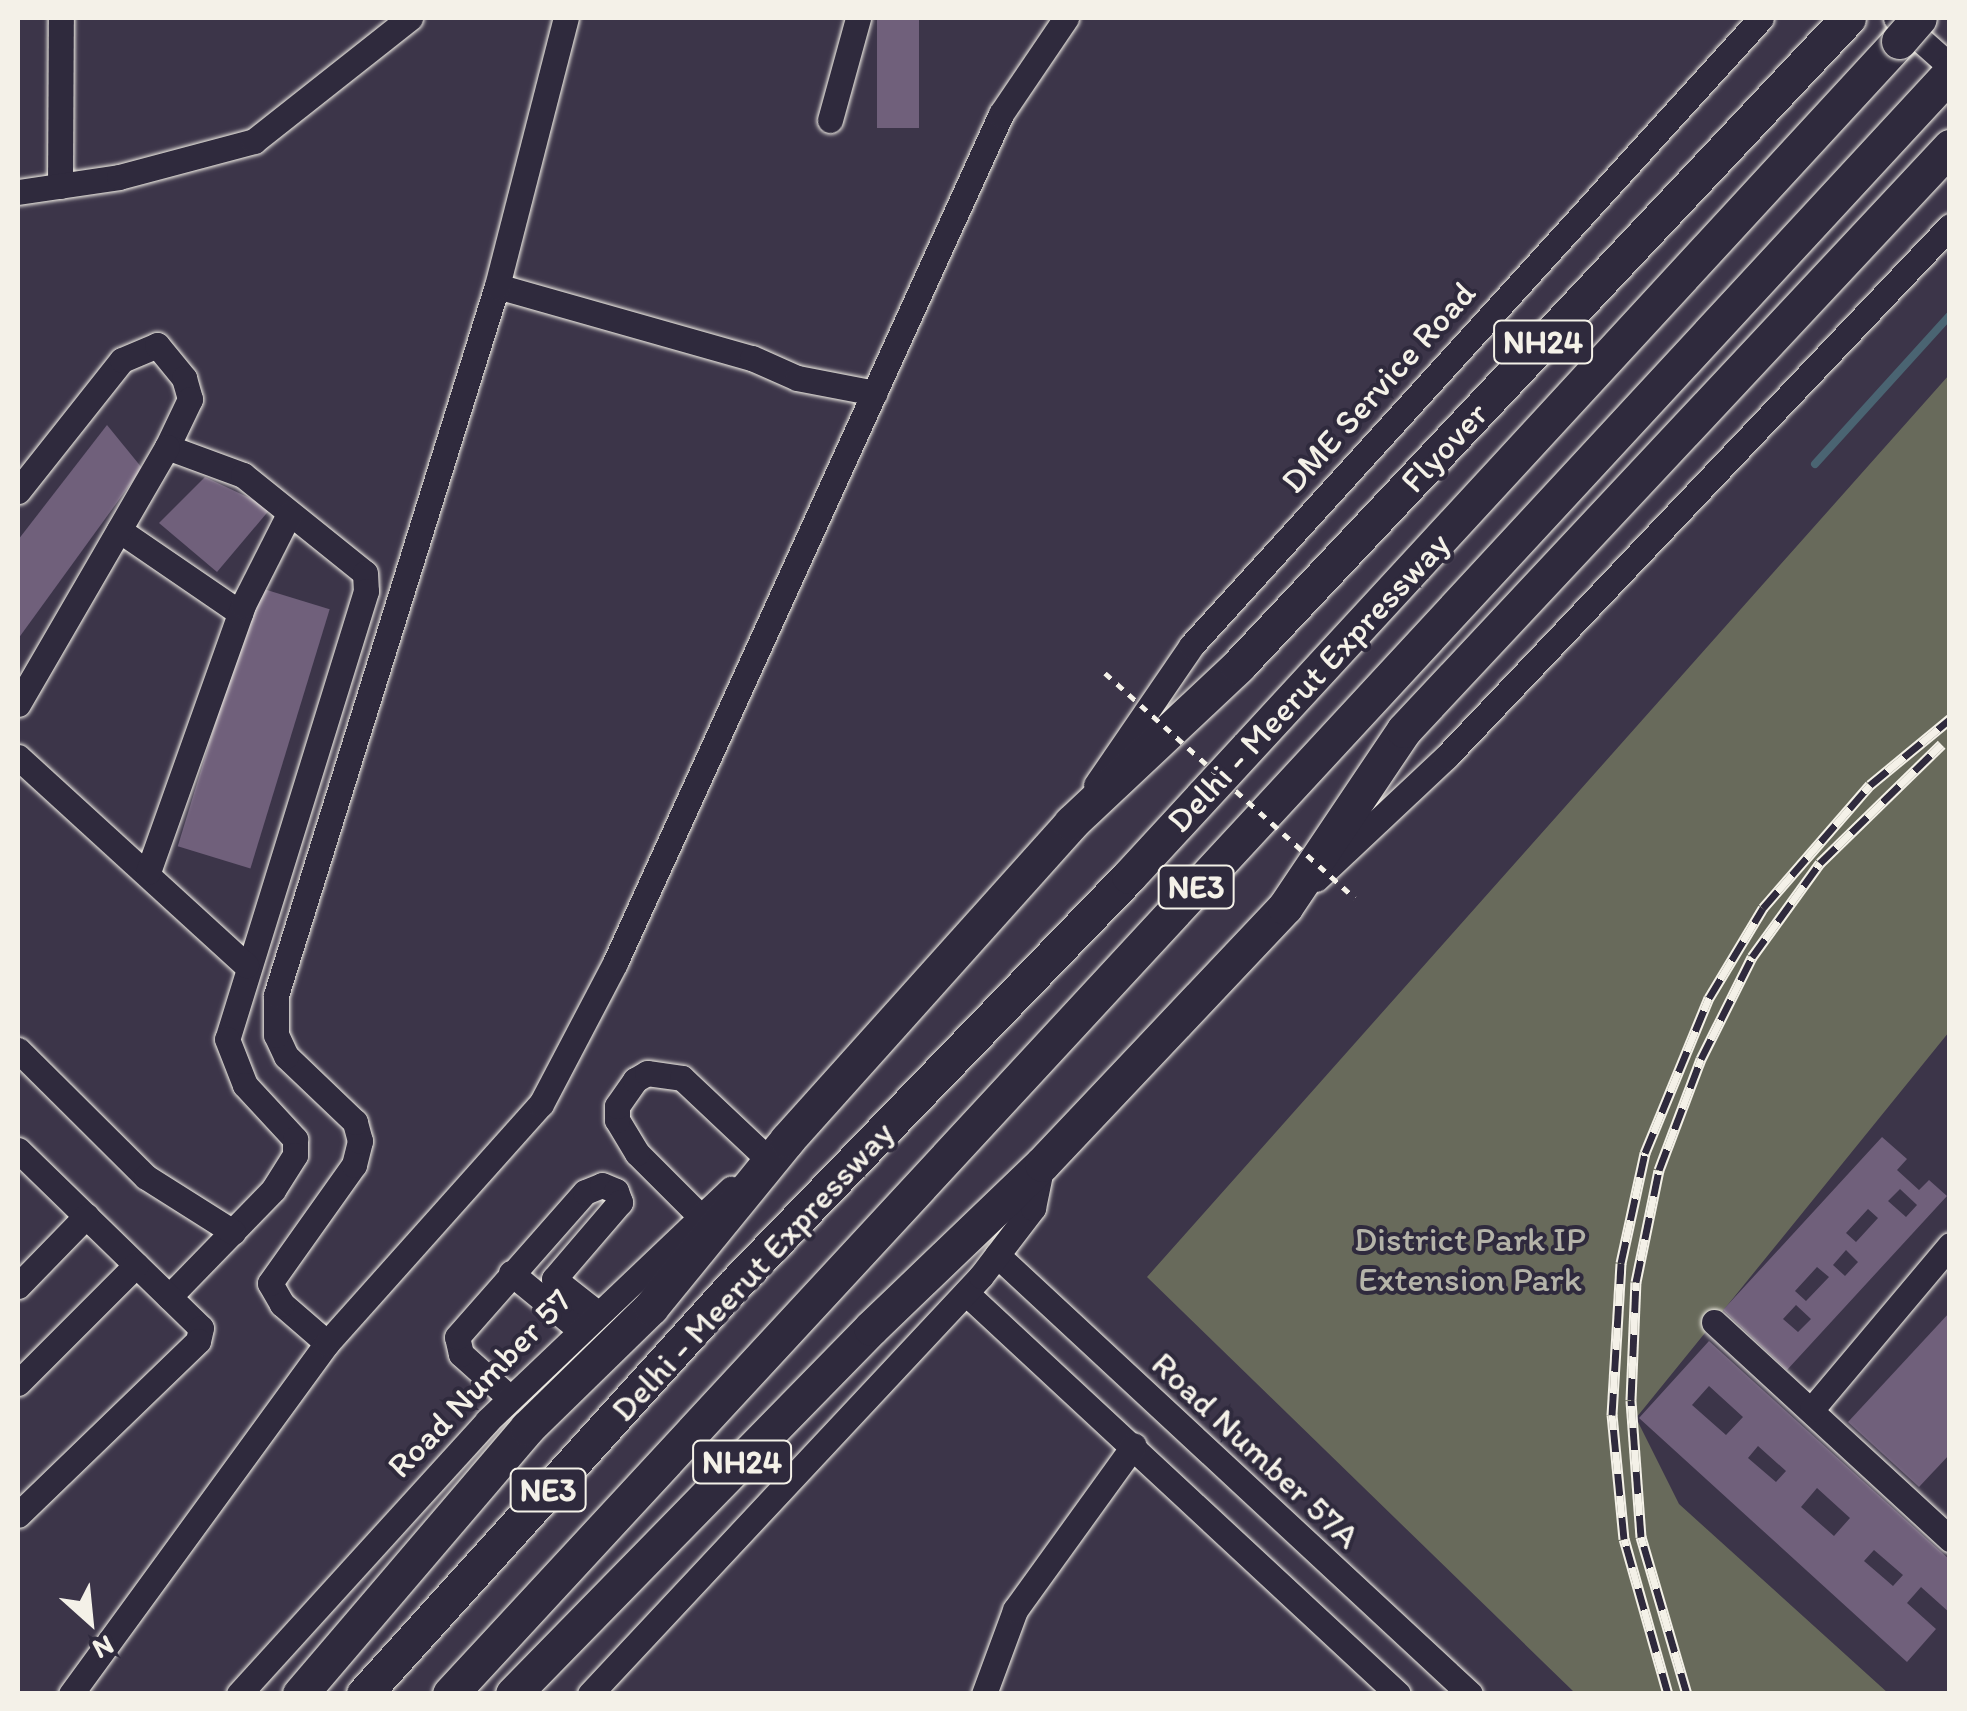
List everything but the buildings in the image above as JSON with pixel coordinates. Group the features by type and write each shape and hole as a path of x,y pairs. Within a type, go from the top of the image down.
{"highway":[{"name":"Flyover","path":"300,1694 528,1428 651,1308 777,1149 1071,822 1238,666 1848,18"},
{"name":"Delhi - Meerut Expressway","path":"364,1694 732,1287 1128,876 1909,24"},
{"name":"Delhi - Meerut Expressway","path":"450,1694 1947,73"},
{"path":"1042,1164 1286,908 1404,730 1950,148"},
{"name":"NH24","path":"514,1694 1042,1164"}],"street":[{"path":"60,186 61,18"},
{"path":"18,192 60,186 254,141 410,18"},
{"path":"327,1343 282,1304 270,1283 354,1165 360,1141 355,1122 286,1056 276,1035 276,994 497,286 566,18"},
{"path":"830,120 858,18"},
{"path":"70,1694 327,1343 541,1104 615,963 1002,114 1066,18"},
{"name":"DME Service Road","path":"1071,822 1192,646 1760,18"},
{"path":"1909,24 1947,73"},
{"path":"1286,908 1446,757 1950,226"},
{"path":"497,286 752,358 797,378 875,392"},
{"path":"18,490 122,360 140,347 157,344 172,358 190,399 167,447 18,704"},
{"path":"167,447 222,462 350,558 364,572 366,591 246,965 228,1039 231,1059 245,1085 287,1127 294,1155 273,1190 169,1297"},
{"path":"148,872 240,613 289,514"},
{"path":"118,530 240,613"},
{"path":"18,757 246,965"},
{"path":"18,1050 146,1177 233,1232"},
{"path":"700,1216 637,1153 617,1120 617,1106 635,1080 648,1074 682,1078 777,1149"},
{"name":"Road Number 57","path":"239,1694 510,1398 700,1216 777,1149"},
{"path":"18,1515 198,1340 201,1328 86,1216 22,1164"},
{"path":"590,1694 966,1292 1033,1208 1042,1164"},
{"path":"510,1398 456,1343 519,1264 585,1192 602,1184 616,1191 617,1208 554,1279"},
{"path":"18,1286 86,1216"},
{"path":"1812,1409 1950,1244"},
{"name":"Road Number 57A","path":"997,1255 1470,1694"},
{"path":"519,1264 588,1321"},
{"path":"519,1264 554,1279 588,1321"},
{"path":"18,1383 136,1265"},
{"path":"966,1292 1398,1694"},
{"path":"1714,1322 1950,1539"},
{"path":"984,1694 1015,1610 1134,1446"}],"path":[{"path":"1105,673 1355,898"}],"green space":[{"name":"District Park IP Extension Park","path":"1949,375 1949,1032 1636,1418 1679,1504 1888,1693 1575,1693 1147,1277"}],"waterway":[{"path":"1815,464 1950,315"}],"railway":[{"path":"1668,1694 1624,1539 1612,1415 1621,1263 1645,1153 1709,998 1763,908 1870,785 1950,719"},
{"path":"1687,1694 1641,1537 1631,1400 1636,1282 1659,1170 1701,1059 1752,957 1820,863 1942,744"}]}
